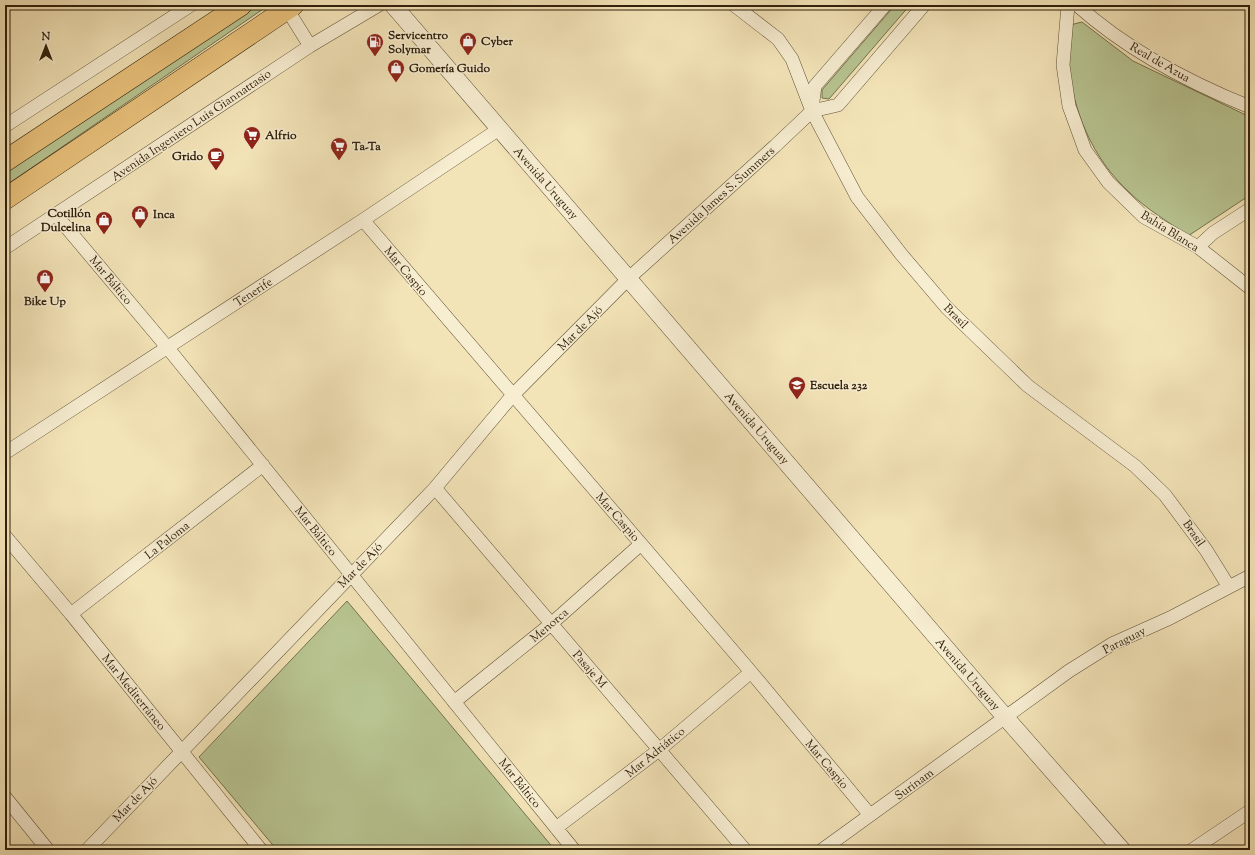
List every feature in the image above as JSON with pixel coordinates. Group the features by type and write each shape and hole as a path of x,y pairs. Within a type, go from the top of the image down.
{"main road":[{"path":"5,160 241,5"},
{"path":"5,198 290,7"}],"street":[{"path":"5,126 191,5"},
{"name":"Avenida Ingeniero Luis Giannattasio","path":"5,248 310,46 379,5"},
{"name":"Avenida Uruguay","path":"393,5 1006,718 1122,850"},
{"name":"Brasil","path":"734,5 778,39 792,59 812,111 857,197 901,254 946,308 1028,386 1135,466 1165,495 1206,550 1229,587"},
{"path":"885,5 815,86 812,111 838,105 924,5"},
{"name":"Bahía Blanca","path":"1068,5 1063,65 1068,106 1085,150 1108,182 1144,218 1198,248 1250,288"},
{"name":"Real de Azua","path":"1077,5 1100,26 1177,74 1250,107"},
{"path":"290,7 310,46"},
{"name":"Avenida James S. Summers","path":"629,278 812,111"},
{"name":"Tenerife","path":"5,453 363,220 499,129"},
{"path":"1198,248 1213,233 1250,209"},
{"name":"Mar Báltico","path":"56,215 167,347 574,850"},
{"name":"Mar Caspio","path":"363,220 512,396 751,672 870,815"},
{"name":"Mar de Ajó","path":"87,850 435,488 512,396 629,278"},
{"name":"La Paloma","path":"71,614 263,466"},
{"name":"Pasaje M","path":"435,488 745,850"},
{"name":"Mar Mediterráneo","path":"5,536 71,614 261,850"},
{"name":"Menorca","path":"454,702 551,624 641,544"},
{"name":"Paraguay","path":"1006,718 1070,671 1112,644 1170,618 1250,576"},
{"name":"Mar Adriático","path":"556,828 659,750 751,672"},
{"name":"Surinam","path":"822,850 1006,718"},
{"path":"5,797 48,850"},
{"path":"1192,850 1250,811"}],"green space":[{"path":"253,5 269,5 5,186 5,171"},
{"path":"895,5 910,5 829,99 822,98 822,90"},
{"path":"1082,22 1133,61 1250,117 1250,195 1188,236 1143,204 1116,179 1105,165 1087,133 1080,116 1071,80 1069,62 1070,25"},
{"path":"347,601 555,850 277,850 199,757"}],"place":[{"name":"Cyber","path":"468,56"},
{"name":"Servicentro Solymar","path":"375,57"},
{"name":"Gomería Guido","path":"396,83"},
{"name":"Alfrio","path":"252,150"},
{"name":"Ta-Ta","path":"339,161"},
{"name":"Grido","path":"216,171"},
{"name":"Inca","path":"140,229"},
{"name":"Cotillón Dulcelina","path":"104,235"},
{"name":"Bike Up","path":"45,293"},
{"name":"Escuela 232","path":"797,400"}]}
